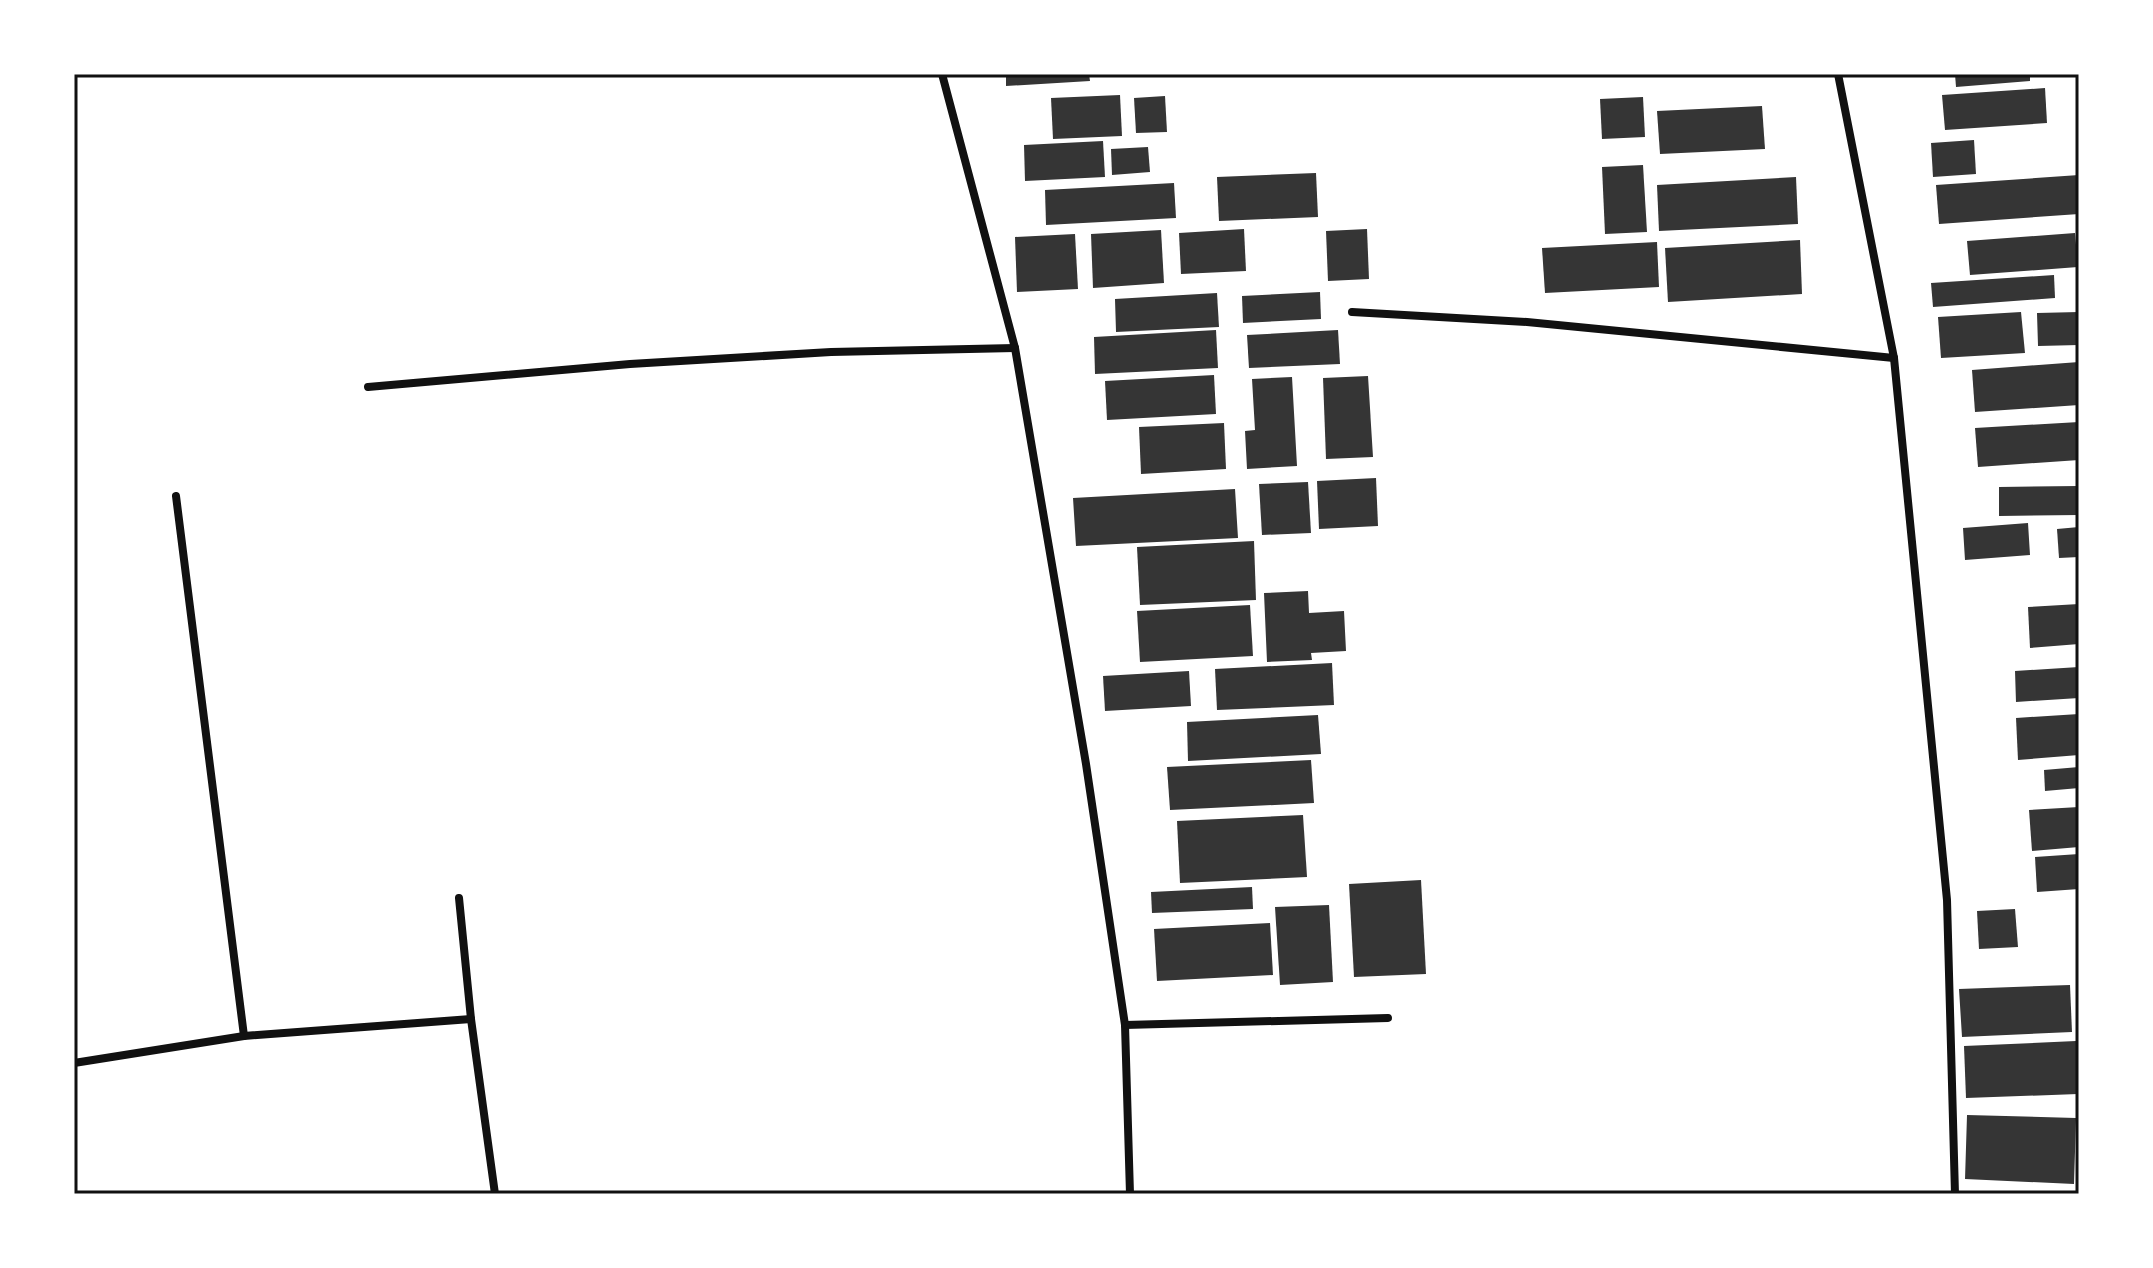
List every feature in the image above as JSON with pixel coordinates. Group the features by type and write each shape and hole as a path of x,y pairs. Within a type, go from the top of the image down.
{"street":[{"path":"942,74 1015,348 1086,764 1125,1025 1130,1194"},
{"path":"1838,74 1894,358 1947,900 1955,1194"},
{"path":"1352,312 1527,322 1894,358"},
{"path":"368,387 645,363 831,352 1015,348"},
{"path":"176,496 244,1036"},
{"path":"459,898 471,1019 495,1194"},
{"path":"1125,1025 1388,1018"},
{"path":"74,1063 244,1036 471,1019"}],"building":[{"path":"1006,74 1089,74 1090,81 1006,86"},
{"path":"1955,74 2030,74 2030,81 1956,87"},
{"path":"2045,88 2047,123 1945,130 1942,95"},
{"path":"1120,95 1122,136 1053,139 1051,98"},
{"path":"1165,96 1167,132 1136,133 1134,98"},
{"path":"1643,97 1645,137 1602,139 1600,99"},
{"path":"1762,106 1765,149 1660,154 1657,111"},
{"path":"1974,140 1976,174 1933,177 1931,143"},
{"path":"1103,141 1105,177 1025,181 1024,145"},
{"path":"1148,147 1150,172 1112,175 1111,149"},
{"path":"1643,165 1647,232 1605,234 1602,167"},
{"path":"1316,173 1318,217 1219,221 1217,177"},
{"path":"2079,175 2079,214 1939,224 1936,185"},
{"path":"1796,177 1798,224 1659,231 1657,185"},
{"path":"1174,183 1176,218 1046,225 1045,190"},
{"path":"1244,229 1246,271 1181,274 1179,233"},
{"path":"1367,229 1369,279 1328,281 1326,231"},
{"path":"1161,230 1164,283 1093,288 1091,234"},
{"path":"2075,233 2078,267 1970,275 1967,241"},
{"path":"1075,234 1078,289 1017,292 1015,237"},
{"path":"1800,240 1802,294 1668,302 1665,248"},
{"path":"1657,242 1659,287 1545,293 1542,248"},
{"path":"2054,275 2055,298 1933,307 1931,283"},
{"path":"1320,292 1321,319 1243,323 1242,296"},
{"path":"1217,293 1219,327 1116,332 1115,299"},
{"path":"2021,312 2025,353 1941,358 1938,317"},
{"path":"2079,312 2079,345 2038,346 2037,313"},
{"path":"1216,330 1218,368 1095,374 1094,337"},
{"path":"1338,330 1340,364 1249,368 1247,335"},
{"path":"2079,362 2079,405 1975,412 1972,370"},
{"path":"1214,375 1216,414 1107,420 1105,381"},
{"path":"1368,376 1373,457 1326,459 1323,378"},
{"path":"1292,377 1297,466 1247,469 1245,431 1255,430 1252,379"},
{"path":"2079,422 2079,460 1978,467 1975,428"},
{"path":"1224,423 1226,469 1141,474 1139,427"},
{"path":"1376,478 1378,526 1319,529 1317,481"},
{"path":"1308,482 1311,533 1262,535 1259,484"},
{"path":"2079,486 2079,515 1999,516 1999,487"},
{"path":"1235,489 1238,538 1076,546 1073,498"},
{"path":"2028,523 2030,555 1965,560 1963,528"},
{"path":"2079,527 2079,557 2059,558 2057,529"},
{"path":"1254,541 1256,600 1140,605 1137,547"},
{"path":"1308,591 1309,613 1344,611 1346,651 1311,653 1312,660 1267,662 1264,593"},
{"path":"2079,604 2079,644 2030,648 2028,607"},
{"path":"1250,605 1253,656 1140,662 1137,611"},
{"path":"1332,663 1334,705 1217,710 1215,669"},
{"path":"2079,667 2079,698 2016,702 2015,671"},
{"path":"1189,671 1191,706 1105,711 1103,676"},
{"path":"2079,714 2079,755 2018,760 2016,718"},
{"path":"1318,715 1321,754 1188,761 1187,722"},
{"path":"1311,760 1314,803 1170,810 1167,767"},
{"path":"2079,767 2079,788 2045,791 2044,770"},
{"path":"2079,807 2079,847 2032,851 2029,810"},
{"path":"1303,815 1307,877 1180,883 1177,821"},
{"path":"2079,854 2079,889 2037,892 2035,857"},
{"path":"1421,880 1426,974 1354,977 1349,884"},
{"path":"1252,887 1253,909 1152,913 1151,892"},
{"path":"1329,905 1333,982 1280,985 1275,907"},
{"path":"2015,909 2018,947 1979,949 1977,911"},
{"path":"1270,923 1273,975 1157,981 1154,929"},
{"path":"2070,985 2072,1032 1962,1037 1959,989"},
{"path":"2076,1041 2078,1094 1966,1098 1964,1046"},
{"path":"1967,1115 2076,1118 2074,1184 1965,1179"}]}
